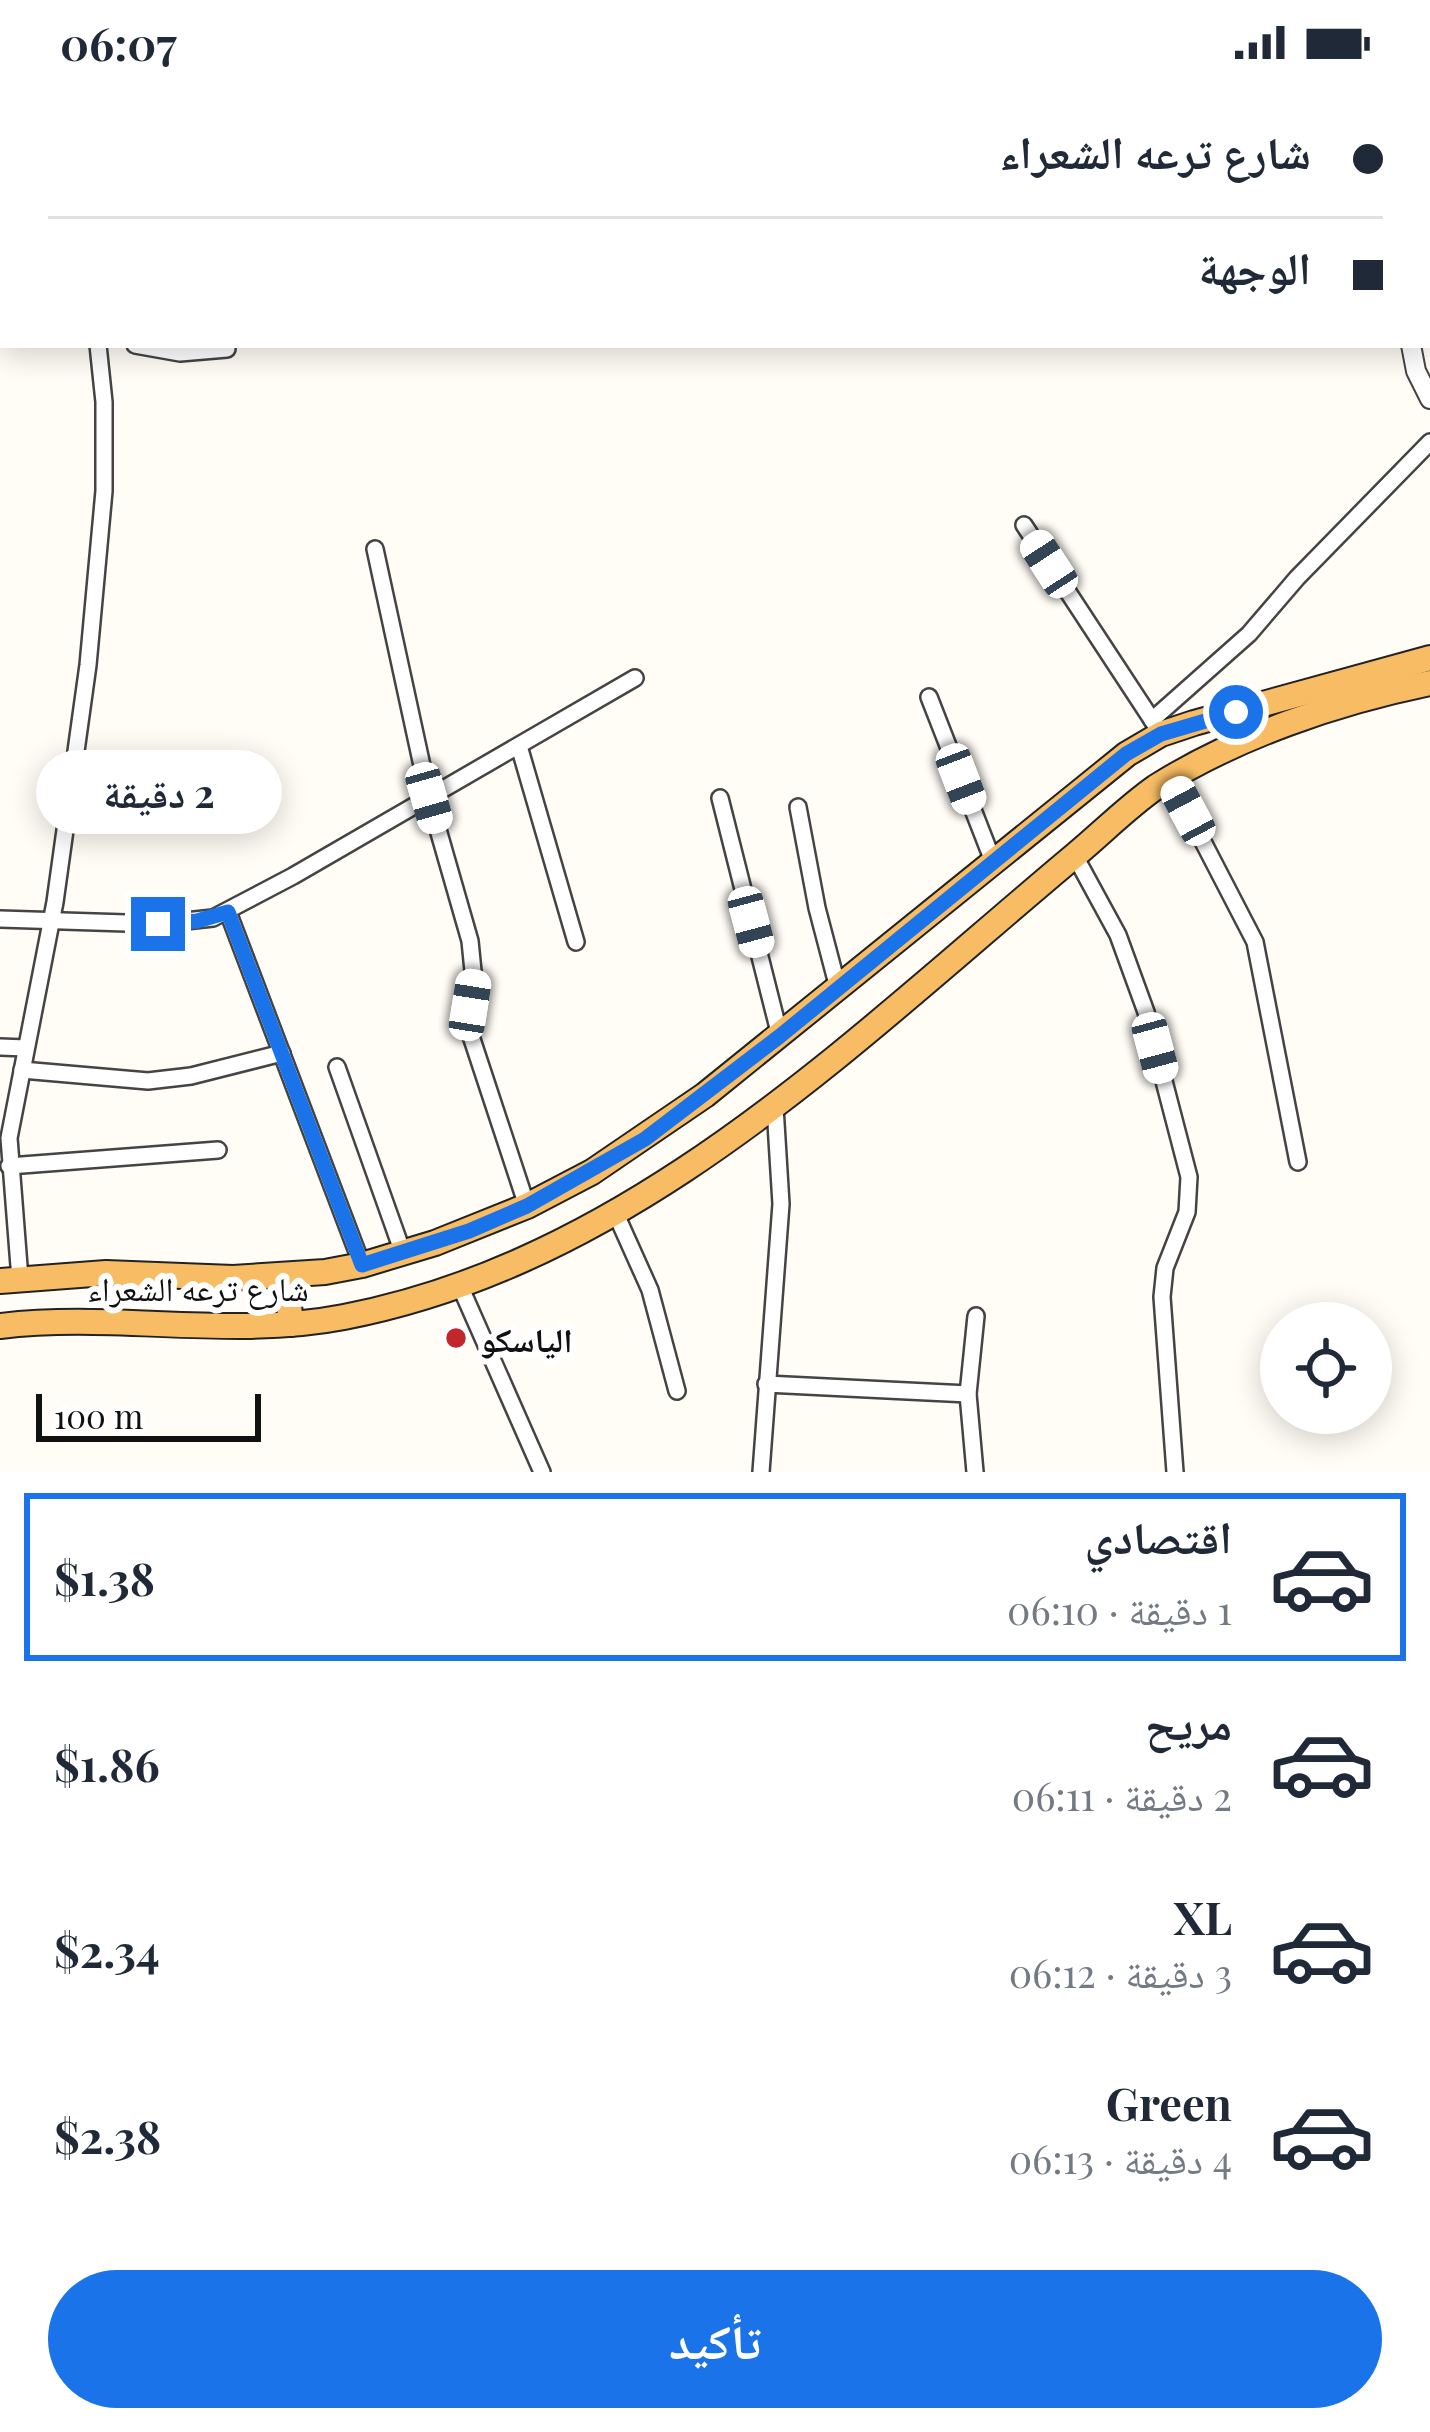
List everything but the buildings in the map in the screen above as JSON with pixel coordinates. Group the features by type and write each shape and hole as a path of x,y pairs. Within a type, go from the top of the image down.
{"highway":[{"name":"شارع ترعه الشعراء","path":"10,1280 128,1273 286,1277 403,1253 527,1206 645,1139 780,1036 1156,727 1194,722 1430,658"},
{"name":"شارع ترعه الشعراء","path":"0,1326 65,1320 291,1324 371,1312 460,1286 544,1250 615,1212 775,1107 1163,782 1307,718 1430,682"},
{"path":"1194,722 1195,746 1207,759"},
{"path":"1126,754 1163,782"},
{"path":"592,1172 615,1212"},
{"path":"286,1277 291,1324"}],"street":[{"path":"10,1280 5,1138 52,918 88,665 104,491 98,348"},
{"path":"152,348 180,353 226,349"},
{"path":"1412,348 1416,371 1430,399"},
{"path":"1024,525 1156,727 1430,442"},
{"path":"375,549 429,798 474,960 470,1033 527,1206"},
{"path":"0,919 158,924 197,921 228,912 635,678"},
{"path":"929,697 993,861"},
{"path":"519,746 576,942"},
{"path":"1163,782 1255,942 1298,1162"},
{"path":"720,798 780,1036"},
{"path":"798,807 838,988"},
{"path":"1075,856 1118,934 1146,1012 1190,1177 1187,1212 1165,1268 1162,1297 1175,1472"},
{"path":"228,912 362,1265"},
{"path":"0,1047 26,1048"},
{"path":"22,1070 148,1081 191,1076 282,1053"},
{"path":"337,1067 403,1253"},
{"path":"761,1472 781,1204 775,1107"},
{"path":"9,1166 218,1150"},
{"path":"615,1212 650,1290 677,1391"},
{"path":"460,1286 542,1472"},
{"path":"975,1472 968,1394 976,1316"},
{"path":"766,1384 968,1394"}],"place":[{"name":"الياسكو","path":"456,1338"}],"route":[{"path":"158,924 197,921 228,912 362,1265 487,1224 560,1190 645,1139 780,1036 1126,754 1161,734 1236,712"}]}
